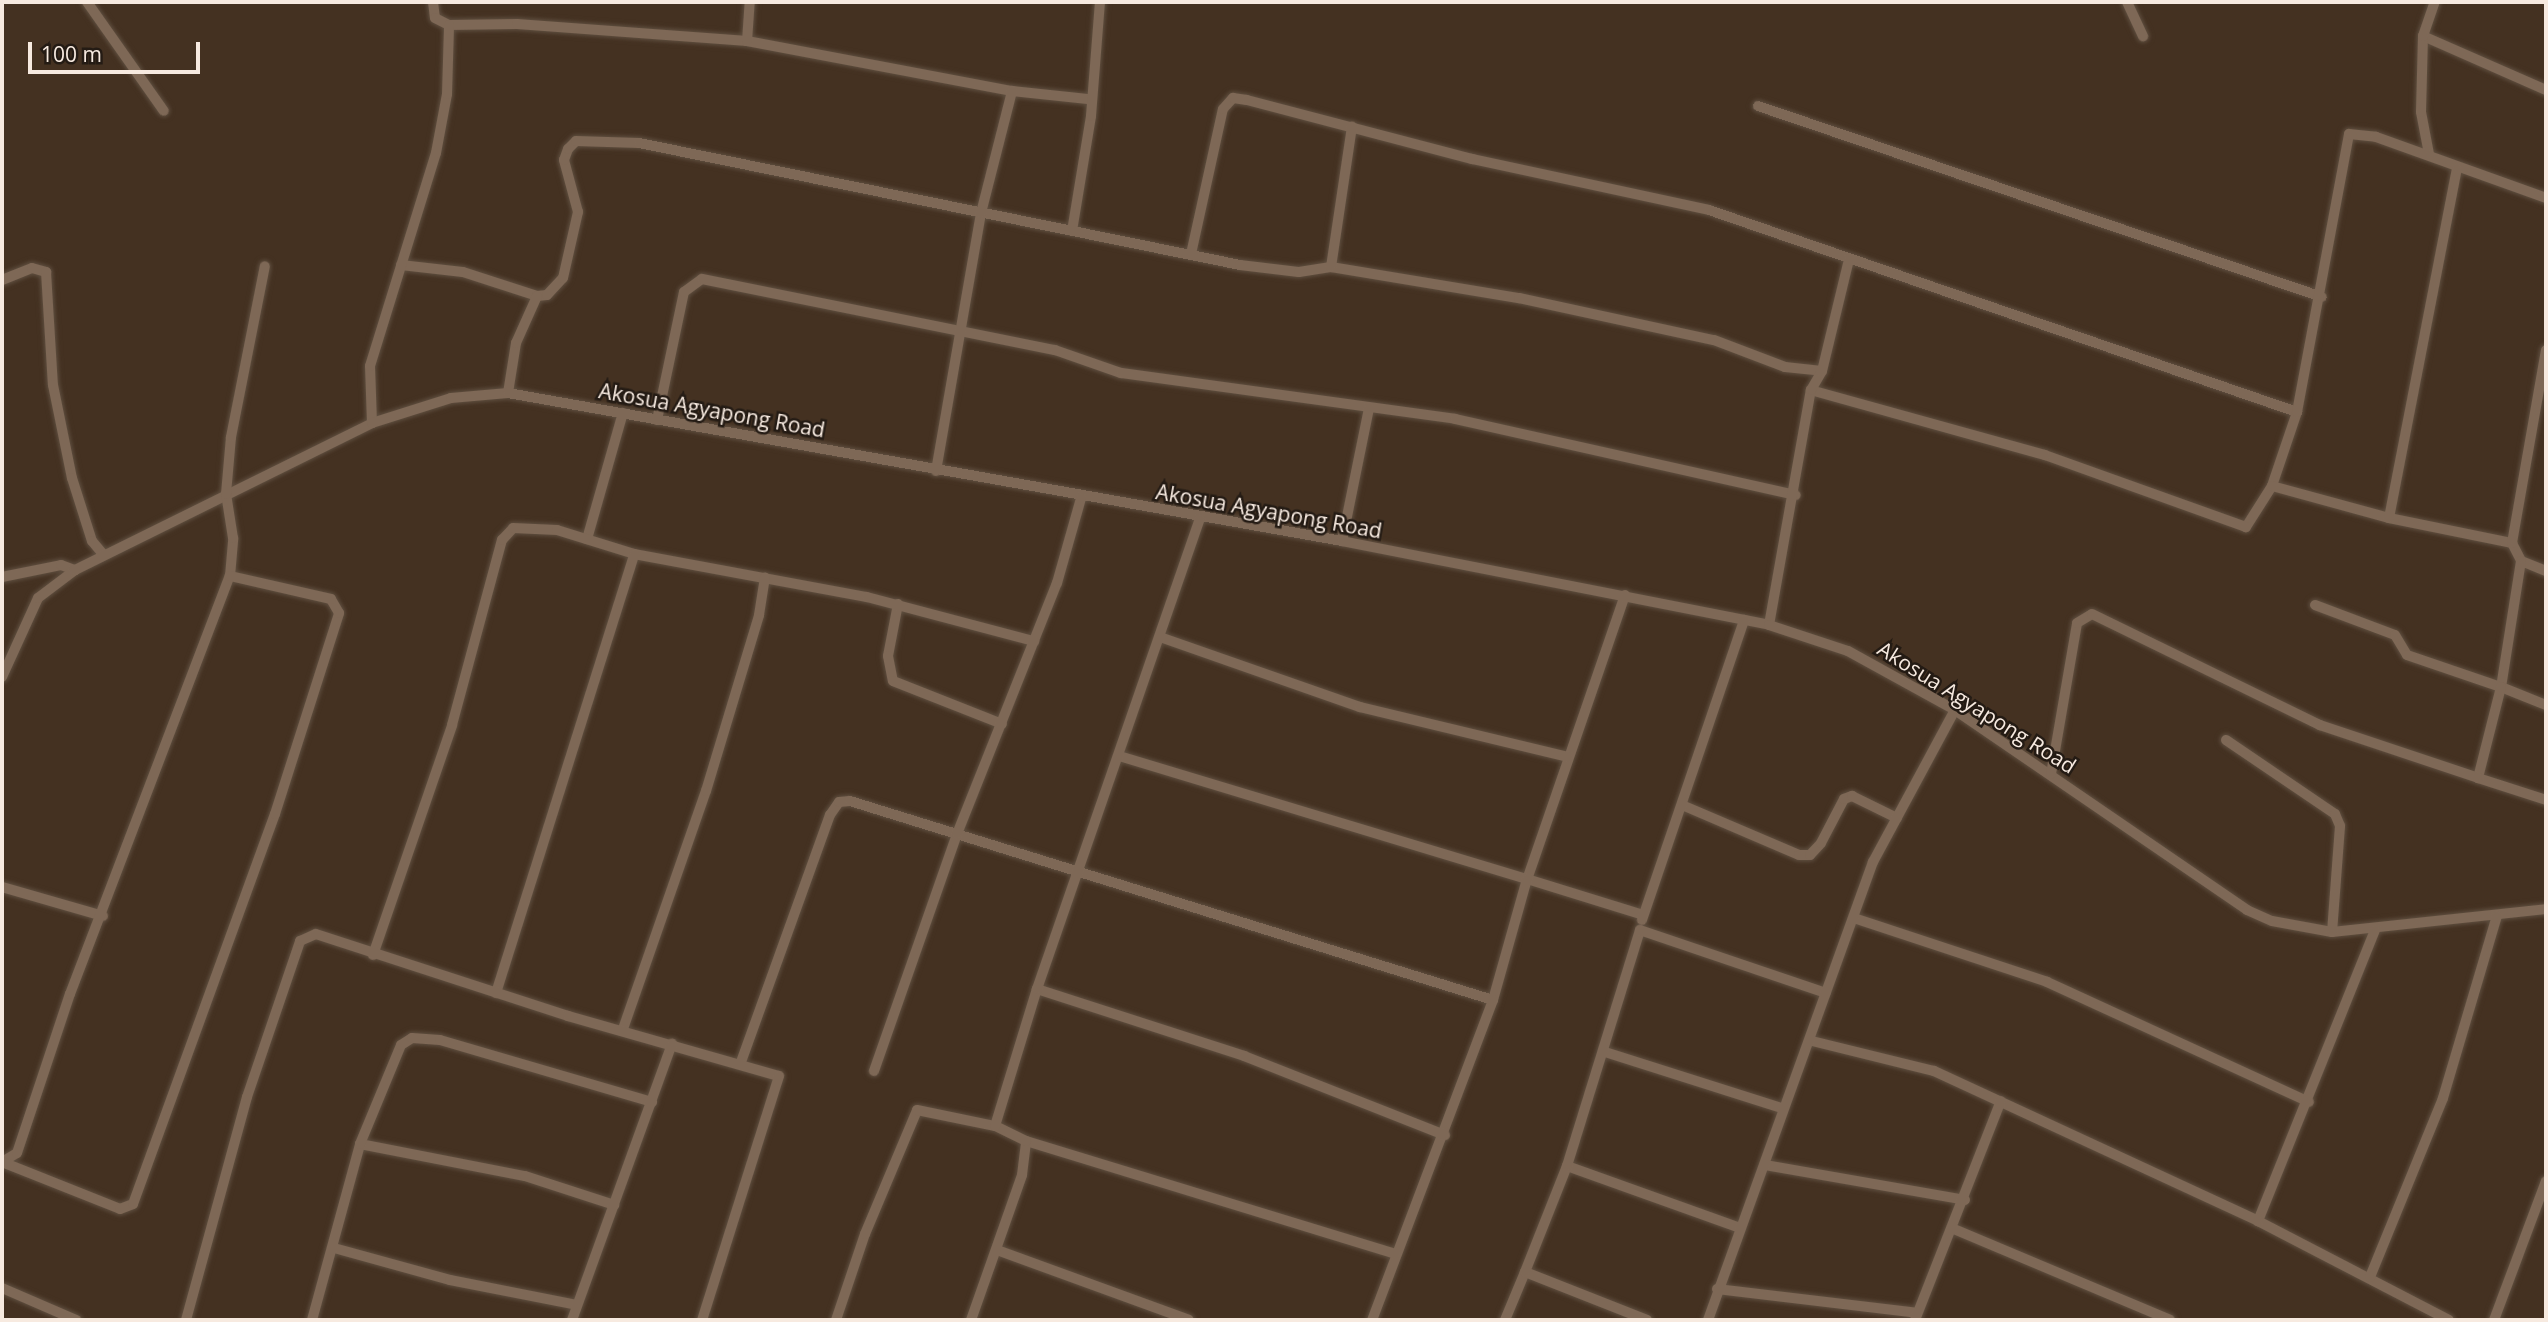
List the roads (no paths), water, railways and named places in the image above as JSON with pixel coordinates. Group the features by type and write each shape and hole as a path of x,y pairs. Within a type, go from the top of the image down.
{"street":[{"path":"87,2 164,111"},
{"path":"433,2 435,18 449,25 517,24 747,41 1012,91 1088,99"},
{"path":"747,41 750,2"},
{"path":"1072,230 1091,116 1088,99 1100,2"},
{"path":"2127,2 2143,37"},
{"path":"2429,154 2421,112 2423,36 2435,2"},
{"path":"372,423 370,366 436,153 447,94 449,25"},
{"path":"2423,36 2546,90"},
{"path":"936,471 958,332 981,213 1012,91"},
{"path":"1191,254 1226,102 1247,100 1709,211 2297,412"},
{"path":"1758,106 2322,298"},
{"path":"1331,267 1352,127"},
{"path":"1811,390 2045,455 2246,527 2272,486 2297,412 2322,298 2349,134 2429,154 2457,169 2546,198"},
{"path":"401,265 463,272 537,296 558,288 578,212 564,160 576,141 639,143 1278,271 1331,267 1519,298 1714,340 1785,367 1822,371"},
{"path":"2389,519 2457,169"},
{"path":"1769,625 1796,495 1811,390 1822,371 1849,259"},
{"path":"2,1162 17,1153 230,576 233,537 226,494 231,438 265,266"},
{"path":"2,280 32,268 46,272 53,385 72,478 92,541 103,554"},
{"path":"657,419 684,292 702,279 755,285 958,332 1055,349 1121,373 1529,433 1796,495"},
{"path":"508,393 516,343 537,296"},
{"path":"2478,778 2501,687 2521,561 2512,544 2546,350"},
{"name":"Akosua Agyapong Road","path":"2,677 38,598 75,570 103,554 372,423 451,398 508,393 1080,498 1342,541 1769,625 1849,651 1955,710 2247,910 2272,921 2332,932 2375,930 2546,909"},
{"path":"1342,541 1369,408"},
{"path":"587,539 623,413"},
{"path":"2272,486 2389,519 2512,544"},
{"path":"874,1071 957,834 1034,641 1080,498"},
{"path":"995,1126 1037,989 1081,869 1200,519"},
{"path":"373,955 452,725 502,540 513,528 531,527 587,539 634,554 898,604 1034,641"},
{"path":"496,993 634,554"},
{"path":"2521,561 2546,571"},
{"path":"2,577 61,565 75,570"},
{"path":"2,1162 120,1209 133,1204 275,814 339,613 331,600 230,576"},
{"path":"622,1029 706,791 760,615 765,577"},
{"path":"1373,1320 1395,1254 1445,1135 1493,1000 1527,879 1625,595"},
{"path":"898,604 888,656 893,681 1002,724"},
{"path":"2315,605 2395,635 2407,656 2546,705"},
{"path":"2051,774 2077,624 2092,614 2320,725 2546,800"},
{"path":"1505,1320 1567,1166 1605,1052 1643,915 1744,620"},
{"path":"1160,637 1360,707 1568,757"},
{"path":"1708,1320 1737,1227 1765,1165 1782,1108 1812,1041 1826,993 1873,862 1955,710"},
{"path":"2226,740 2335,814 2340,826 2332,932"},
{"path":"1119,756 1643,915"},
{"path":"1682,805 1799,855 1810,855 1821,843 1844,799 1852,796 1897,818"},
{"path":"741,1062 839,802 1081,869 1493,1000"},
{"path":"2,887 103,916"},
{"path":"2370,1277 2443,1098 2497,916"},
{"path":"1854,918 2047,982 2309,1102"},
{"path":"1640,930 1826,993"},
{"path":"2258,1221 2309,1102 2375,930"},
{"path":"186,1320 247,1097 299,941 316,934 373,955 496,993 774,1071 781,1083 702,1320"},
{"path":"1037,989 1244,1056 1445,1135"},
{"path":"312,1320 334,1248 360,1144 394,1055 412,1038 440,1040 652,1101"},
{"path":"1812,1041 1934,1070 2258,1221 2449,1320"},
{"path":"572,1320 672,1043"},
{"path":"1605,1052 1782,1108"},
{"path":"1717,1289 1916,1317 1954,1229 2001,1101"},
{"path":"836,1320 865,1234 917,1110 995,1126 1026,1141 1395,1254"},
{"path":"971,1320 1021,1175 1026,1141"},
{"path":"360,1144 525,1176 614,1205"},
{"path":"1765,1165 1965,1200"},
{"path":"1567,1166 1737,1227"},
{"path":"2494,1320 2542,1208 2546,1181"},
{"path":"1954,1229 2170,1320"},
{"path":"334,1248 450,1280 577,1306"},
{"path":"997,1250 1189,1320"},
{"path":"1525,1272 1647,1320"},
{"path":"2,1288 76,1320"}]}
